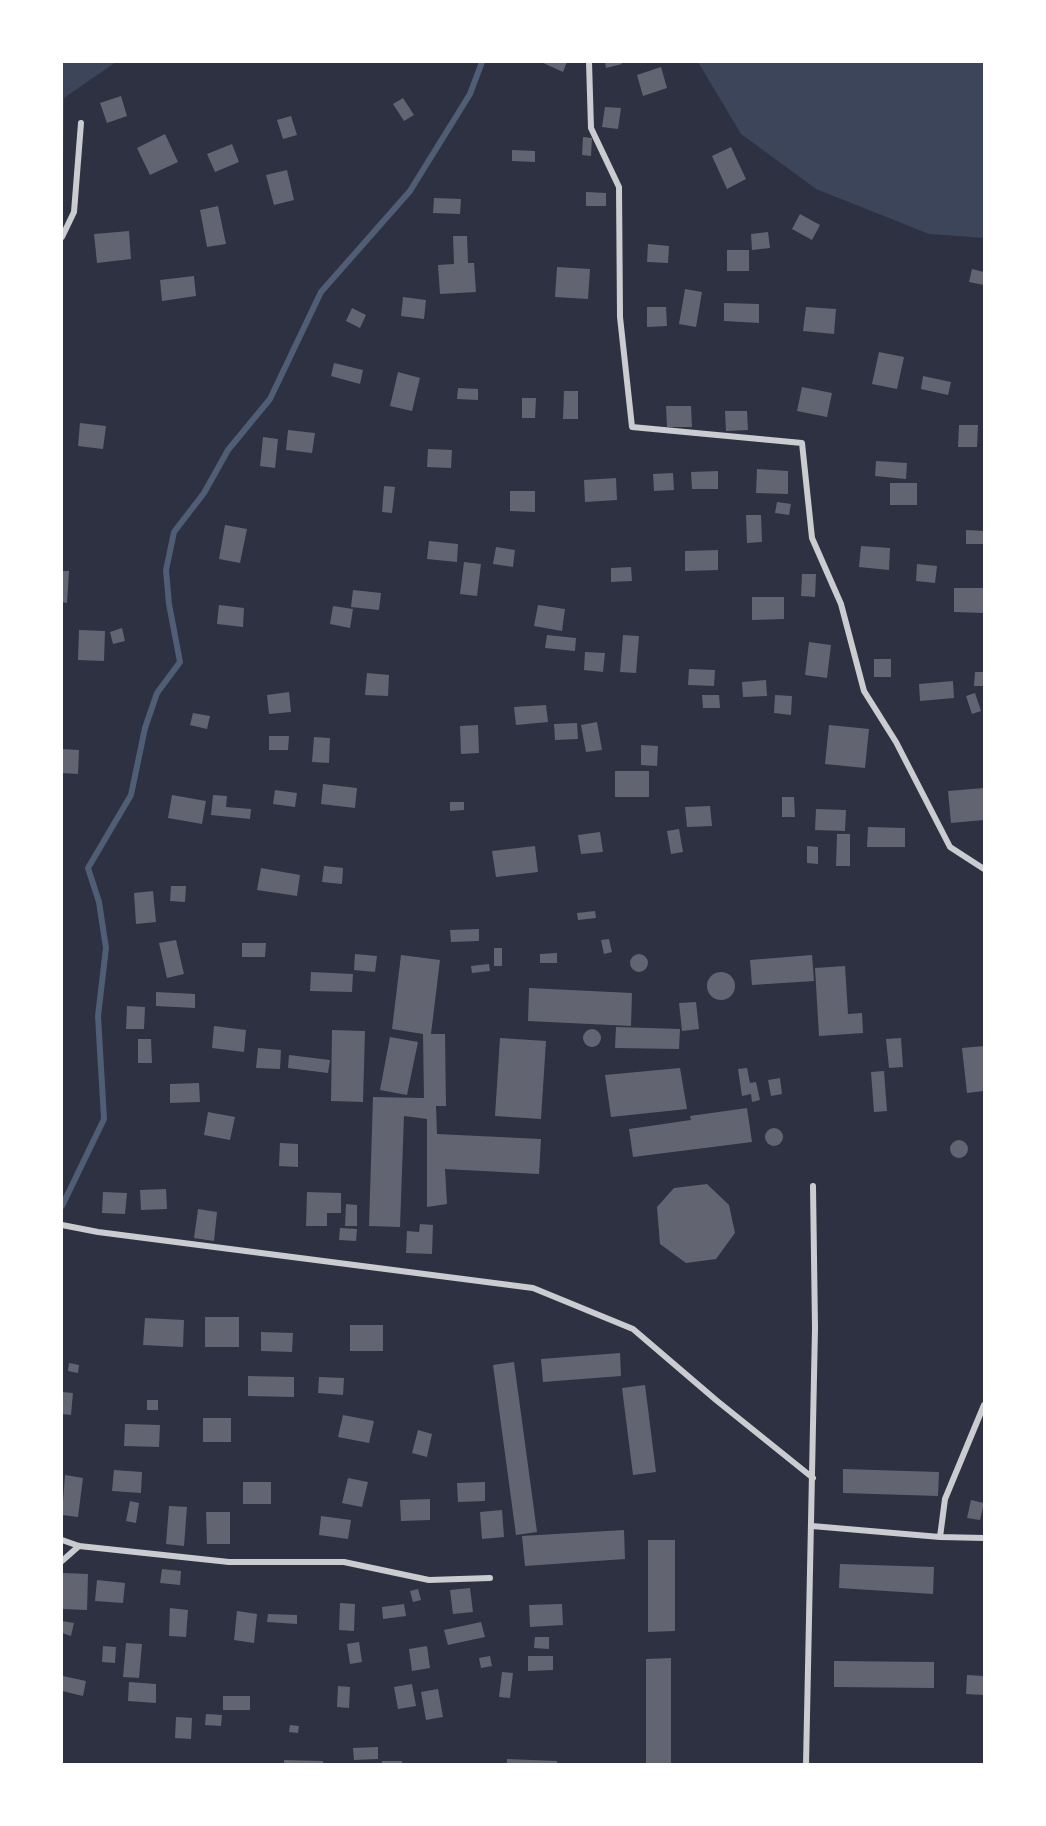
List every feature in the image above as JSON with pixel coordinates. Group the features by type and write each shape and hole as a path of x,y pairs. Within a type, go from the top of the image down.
{"street":[{"path":"589,62 591,128 619,187 620,317 632,427 802,443 812,538 841,604 864,691 896,742 950,847 984,869"},
{"path":"62,237 74,212 81,123"},
{"path":"806,1764 815,1328 813,1186"},
{"path":"62,1225 98,1232 533,1288 633,1329 813,1478"},
{"path":"940,1537 945,1499 984,1405"},
{"path":"812,1526 940,1537 984,1538"},
{"path":"62,1540 79,1545 229,1562 344,1562 429,1580 490,1578"},
{"path":"62,1561 79,1545"}],"shaded area":[{"path":"62,62 116,62 64,98 63,174 62,174"},
{"path":"698,62 984,62 984,238 929,234 816,189 741,134"}],"building":[{"path":"541,62 567,62 563,72"},
{"path":"605,62 621,62 622,64 606,68"},
{"path":"661,67 667,88 643,96 637,75"},
{"path":"121,96 127,116 107,123 100,103"},
{"path":"403,98 414,115 404,121 393,104"},
{"path":"605,107 621,108 618,129 602,127"},
{"path":"291,116 297,135 283,139 277,120"},
{"path":"165,134 178,162 150,175 137,148"},
{"path":"583,137 592,138 591,156 582,155"},
{"path":"232,144 239,162 215,172 207,154"},
{"path":"731,147 746,179 727,189 712,156"},
{"path":"512,150 535,151 535,162 512,161"},
{"path":"287,170 294,200 274,205 266,175"},
{"path":"586,192 606,193 606,206 586,206"},
{"path":"434,198 461,199 460,214 433,213"},
{"path":"218,206 226,244 207,247 200,210"},
{"path":"800,214 820,225 812,240 792,229"},
{"path":"129,231 131,259 97,263 94,234"},
{"path":"768,232 770,248 752,250 751,234"},
{"path":"453,236 467,236 468,263 474,263 476,292 440,294 438,265 454,264"},
{"path":"648,244 669,246 668,263 647,262"},
{"path":"727,250 749,250 749,271 727,271"},
{"path":"557,267 590,269 588,299 555,297"},
{"path":"972,269 984,272 984,285 969,282"},
{"path":"194,276 196,296 162,301 160,280"},
{"path":"685,289 702,292 696,327 679,324"},
{"path":"403,297 426,300 424,319 401,316"},
{"path":"724,303 759,304 759,323 724,321"},
{"path":"647,307 666,307 667,326 647,327"},
{"path":"806,307 836,309 834,334 803,331"},
{"path":"352,308 366,315 360,328 346,321"},
{"path":"879,352 904,357 897,389 872,384"},
{"path":"334,363 363,370 360,384 331,376"},
{"path":"398,372 420,378 412,411 390,406"},
{"path":"923,376 951,382 948,395 921,389"},
{"path":"802,387 832,393 827,417 797,411"},
{"path":"458,388 478,389 478,400 457,399"},
{"path":"564,391 578,391 578,419 563,419"},
{"path":"522,398 536,398 535,418 522,418"},
{"path":"666,406 691,406 692,427 667,427"},
{"path":"725,411 747,411 748,430 726,431"},
{"path":"80,423 106,426 103,449 78,446"},
{"path":"959,425 978,425 977,447 958,447"},
{"path":"288,430 315,433 312,453 286,450"},
{"path":"263,437 278,439 275,468 260,466"},
{"path":"428,449 452,450 451,468 427,467"},
{"path":"876,461 907,463 906,479 875,476"},
{"path":"757,469 788,471 788,494 756,493"},
{"path":"718,471 718,489 692,489 691,472"},
{"path":"673,473 674,490 654,491 653,474"},
{"path":"616,478 617,500 585,502 584,480"},
{"path":"890,483 917,483 917,505 890,505"},
{"path":"384,486 395,487 392,513 382,512"},
{"path":"510,491 535,491 535,512 510,511"},
{"path":"777,502 791,504 789,515 775,513"},
{"path":"746,515 761,515 762,542 747,543"},
{"path":"225,525 247,529 240,563 219,559"},
{"path":"966,530 984,531 984,544 966,544"},
{"path":"429,541 458,544 457,562 427,559"},
{"path":"861,546 890,548 889,570 859,567"},
{"path":"496,547 515,550 513,567 493,564"},
{"path":"718,550 718,570 685,571 685,551"},
{"path":"464,562 481,564 477,596 460,594"},
{"path":"917,564 937,566 935,583 916,581"},
{"path":"631,567 632,581 611,582 611,568"},
{"path":"62,571 69,571 67,603 62,602"},
{"path":"802,574 816,574 815,597 801,596"},
{"path":"954,588 984,588 984,613 954,612"},
{"path":"353,590 381,593 379,610 351,607"},
{"path":"752,597 784,597 784,619 752,620"},
{"path":"219,605 244,608 243,627 217,624"},
{"path":"538,605 565,609 562,631 534,626"},
{"path":"333,606 353,609 350,628 330,624"},
{"path":"122,628 125,641 113,644 110,632"},
{"path":"79,630 105,631 104,661 78,660"},
{"path":"547,635 576,638 575,651 545,648"},
{"path":"623,635 639,636 636,673 620,672"},
{"path":"809,642 831,645 827,678 805,675"},
{"path":"585,652 605,653 603,672 584,670"},
{"path":"874,659 891,659 891,677 874,677"},
{"path":"689,669 715,670 714,686 688,685"},
{"path":"975,672 984,672 984,686 974,686"},
{"path":"367,673 389,675 388,696 365,695"},
{"path":"766,680 767,696 743,697 742,682"},
{"path":"953,681 954,698 920,701 919,684"},
{"path":"289,692 291,712 269,714 267,695"},
{"path":"975,693 981,711 972,714 966,696"},
{"path":"702,695 719,695 720,708 703,708"},
{"path":"775,695 792,696 791,715 774,713"},
{"path":"546,705 548,722 516,725 514,707"},
{"path":"193,713 210,716 207,729 190,725"},
{"path":"597,722 602,750 586,752 581,725"},
{"path":"577,723 578,739 555,740 554,724"},
{"path":"478,725 479,753 461,754 460,726"},
{"path":"829,725 869,729 865,768 825,764"},
{"path":"269,736 289,736 288,750 269,750"},
{"path":"314,737 330,738 329,763 312,762"},
{"path":"641,745 658,746 657,766 641,765"},
{"path":"62,749 79,750 78,774 62,773"},
{"path":"615,771 649,771 649,797 615,797"},
{"path":"323,784 357,788 355,808 321,804"},
{"path":"984,788 984,820 951,823 948,791"},
{"path":"275,790 297,793 295,807 273,804"},
{"path":"172,795 206,801 202,824 168,818"},
{"path":"213,795 227,796 226,807 251,809 250,819 211,815"},
{"path":"782,797 794,797 795,817 782,817"},
{"path":"450,802 464,802 464,810 450,811"},
{"path":"710,806 712,826 687,827 685,807"},
{"path":"816,809 846,810 845,831 815,830"},
{"path":"868,827 905,828 905,847 867,847"},
{"path":"679,829 683,852 671,854 667,831"},
{"path":"600,832 603,852 581,854 578,835"},
{"path":"837,834 850,834 850,866 836,866"},
{"path":"535,846 538,872 496,877 492,851"},
{"path":"807,846 818,847 818,864 807,863"},
{"path":"324,866 343,868 342,884 322,882"},
{"path":"261,868 300,875 297,896 257,890"},
{"path":"171,886 186,886 185,902 170,901"},
{"path":"153,891 156,922 136,924 134,893"},
{"path":"595,911 596,918 578,920 577,913"},
{"path":"479,929 479,941 451,942 450,930"},
{"path":"609,939 612,952 604,954 601,940"},
{"path":"176,940 184,974 167,978 159,943"},
{"path":"242,943 266,943 265,957 242,957"},
{"path":"494,948 502,948 502,966 494,966"},
{"path":"557,953 557,963 540,963 540,954"},
{"path":"355,954 377,956 375,972 354,970"},
{"path":"639,954 645,957 648,963 645,969 639,972 633,969 630,963 633,957"},
{"path":"401,955 440,960 431,1034 445,1034 446,1106 436,1106 437,1134 541,1139 539,1174 445,1169 447,1204 427,1207 427,1119 404,1116 400,1227 369,1226 373,1097 424,1098 423,1034 392,1029"},
{"path":"812,955 814,981 752,985 750,960"},
{"path":"489,964 490,971 472,973 471,966"},
{"path":"845,966 848,1014 862,1013 863,1033 819,1036 815,968"},
{"path":"311,972 353,974 352,992 310,991"},
{"path":"721,972 731,976 735,986 731,996 721,1000 711,996 707,986 711,976"},
{"path":"529,988 632,993 631,1026 528,1021"},
{"path":"156,992 195,994 195,1008 156,1006"},
{"path":"696,1002 699,1029 682,1031 679,1003"},
{"path":"127,1006 145,1007 144,1029 126,1029"},
{"path":"214,1026 246,1030 244,1052 212,1048"},
{"path":"616,1027 680,1029 679,1049 615,1048"},
{"path":"592,1029 598,1032 601,1038 598,1044 592,1047 586,1044 583,1038 586,1032"},
{"path":"332,1030 365,1031 363,1102 331,1101"},
{"path":"390,1037 418,1042 407,1095 380,1090"},
{"path":"500,1038 546,1041 541,1119 495,1116"},
{"path":"901,1038 903,1067 889,1068 886,1039"},
{"path":"138,1039 151,1039 152,1063 138,1063"},
{"path":"984,1046 984,1091 967,1093 962,1048"},
{"path":"258,1048 281,1050 280,1069 256,1068"},
{"path":"289,1055 330,1060 328,1073 288,1068"},
{"path":"680,1068 687,1109 611,1117 605,1075"},
{"path":"747,1068 750,1083 756,1082 760,1100 752,1102 751,1094 742,1096 738,1069"},
{"path":"884,1071 887,1111 874,1112 871,1072"},
{"path":"780,1078 782,1094 771,1096 768,1080"},
{"path":"199,1083 200,1102 170,1103 170,1084"},
{"path":"747,1108 752,1142 633,1157 629,1129 691,1120 690,1116"},
{"path":"208,1112 235,1117 230,1140 204,1135"},
{"path":"774,1128 780,1131 783,1137 780,1143 774,1146 768,1143 765,1137 768,1131"},
{"path":"959,1140 965,1143 968,1149 965,1155 959,1158 953,1155 950,1149 953,1143"},
{"path":"280,1143 298,1144 298,1167 279,1166"},
{"path":"707,1184 729,1205 735,1233 716,1259 686,1263 660,1244 657,1207 674,1188"},
{"path":"166,1189 167,1209 141,1210 140,1190"},
{"path":"103,1192 127,1193 125,1214 102,1213"},
{"path":"307,1192 341,1193 341,1213 327,1213 327,1226 306,1226"},
{"path":"346,1204 357,1205 357,1226 345,1226"},
{"path":"198,1209 217,1212 214,1241 194,1238"},
{"path":"420,1224 433,1225 432,1254 406,1253 407,1231 419,1232"},
{"path":"340,1228 357,1229 356,1241 339,1240"},
{"path":"205,1317 239,1317 239,1347 205,1347"},
{"path":"145,1318 184,1320 183,1347 143,1345"},
{"path":"350,1325 383,1325 383,1351 350,1351"},
{"path":"261,1332 293,1333 292,1352 261,1351"},
{"path":"620,1353 621,1376 543,1382 541,1359"},
{"path":"514,1362 537,1532 516,1535 493,1365"},
{"path":"69,1363 79,1365 78,1373 68,1371"},
{"path":"248,1376 294,1377 294,1397 248,1396"},
{"path":"319,1377 344,1378 343,1395 318,1393"},
{"path":"645,1385 656,1472 633,1475 622,1388"},
{"path":"62,1392 73,1393 71,1415 62,1414"},
{"path":"147,1400 158,1400 158,1410 147,1410"},
{"path":"343,1415 374,1421 369,1443 338,1437"},
{"path":"203,1418 231,1418 231,1442 203,1442"},
{"path":"125,1424 160,1425 159,1447 124,1446"},
{"path":"418,1430 432,1434 427,1457 412,1453"},
{"path":"843,1469 939,1472 938,1496 843,1493"},
{"path":"114,1470 142,1472 141,1493 112,1491"},
{"path":"65,1475 83,1478 78,1517 62,1515"},
{"path":"348,1478 368,1482 362,1507 342,1503"},
{"path":"243,1482 271,1482 271,1504 243,1504"},
{"path":"485,1482 485,1501 458,1502 457,1483"},
{"path":"430,1499 430,1520 401,1521 400,1500"},
{"path":"971,1500 984,1503 980,1520 967,1518"},
{"path":"130,1501 139,1503 136,1523 126,1521"},
{"path":"169,1506 187,1507 184,1546 166,1544"},
{"path":"502,1510 504,1537 482,1539 480,1512"},
{"path":"206,1512 230,1512 230,1544 207,1544"},
{"path":"321,1516 351,1520 348,1539 319,1535"},
{"path":"624,1530 625,1559 525,1566 522,1536"},
{"path":"648,1540 675,1540 675,1631 648,1632"},
{"path":"840,1564 934,1567 933,1594 839,1588"},
{"path":"162,1569 181,1571 180,1585 160,1583"},
{"path":"63,1573 88,1574 87,1610 62,1609"},
{"path":"97,1580 125,1583 123,1603 95,1601"},
{"path":"470,1588 473,1612 453,1614 450,1590"},
{"path":"418,1589 421,1600 413,1602 410,1591"},
{"path":"340,1603 355,1604 354,1631 339,1630"},
{"path":"404,1604 406,1616 383,1619 382,1607"},
{"path":"562,1604 563,1625 530,1627 529,1605"},
{"path":"170,1608 188,1610 186,1637 169,1636"},
{"path":"237,1611 257,1614 254,1643 234,1640"},
{"path":"268,1614 297,1615 297,1624 267,1622"},
{"path":"62,1621 74,1623 71,1636 62,1633"},
{"path":"481,1622 485,1637 448,1645 444,1630"},
{"path":"535,1637 549,1637 549,1649 534,1648"},
{"path":"359,1642 362,1662 350,1664 347,1644"},
{"path":"126,1643 142,1644 139,1678 123,1677"},
{"path":"103,1646 116,1647 115,1663 102,1662"},
{"path":"427,1646 430,1668 412,1671 409,1649"},
{"path":"490,1656 492,1666 481,1668 479,1658"},
{"path":"528,1656 553,1656 553,1670 528,1671"},
{"path":"671,1658 671,1764 646,1764 646,1659"},
{"path":"834,1661 934,1662 934,1688 834,1687"},
{"path":"502,1672 513,1673 510,1698 499,1697"},
{"path":"967,1675 984,1676 984,1695 966,1694"},
{"path":"63,1676 86,1681 83,1696 62,1691"},
{"path":"129,1682 156,1684 156,1703 128,1701"},
{"path":"412,1684 416,1706 398,1709 394,1687"},
{"path":"338,1686 350,1687 349,1708 337,1707"},
{"path":"438,1689 443,1717 426,1720 421,1692"},
{"path":"223,1696 250,1696 250,1710 223,1710"},
{"path":"206,1714 222,1715 221,1726 205,1725"},
{"path":"176,1717 192,1718 191,1739 175,1738"},
{"path":"290,1725 299,1726 298,1733 289,1732"},
{"path":"378,1747 378,1759 354,1760 353,1748"},
{"path":"507,1759 557,1761 557,1764 507,1764"},
{"path":"284,1760 323,1761 323,1764 284,1764"},
{"path":"382,1761 402,1761 402,1764 382,1764"}],"waterway":[{"path":"62,1206 104,1119 98,1016 106,948 99,902 88,868 131,795 145,728 157,693 180,662 169,604 166,570 174,532 204,493 228,450 270,399 321,292 410,191 470,94 482,62"}]}
